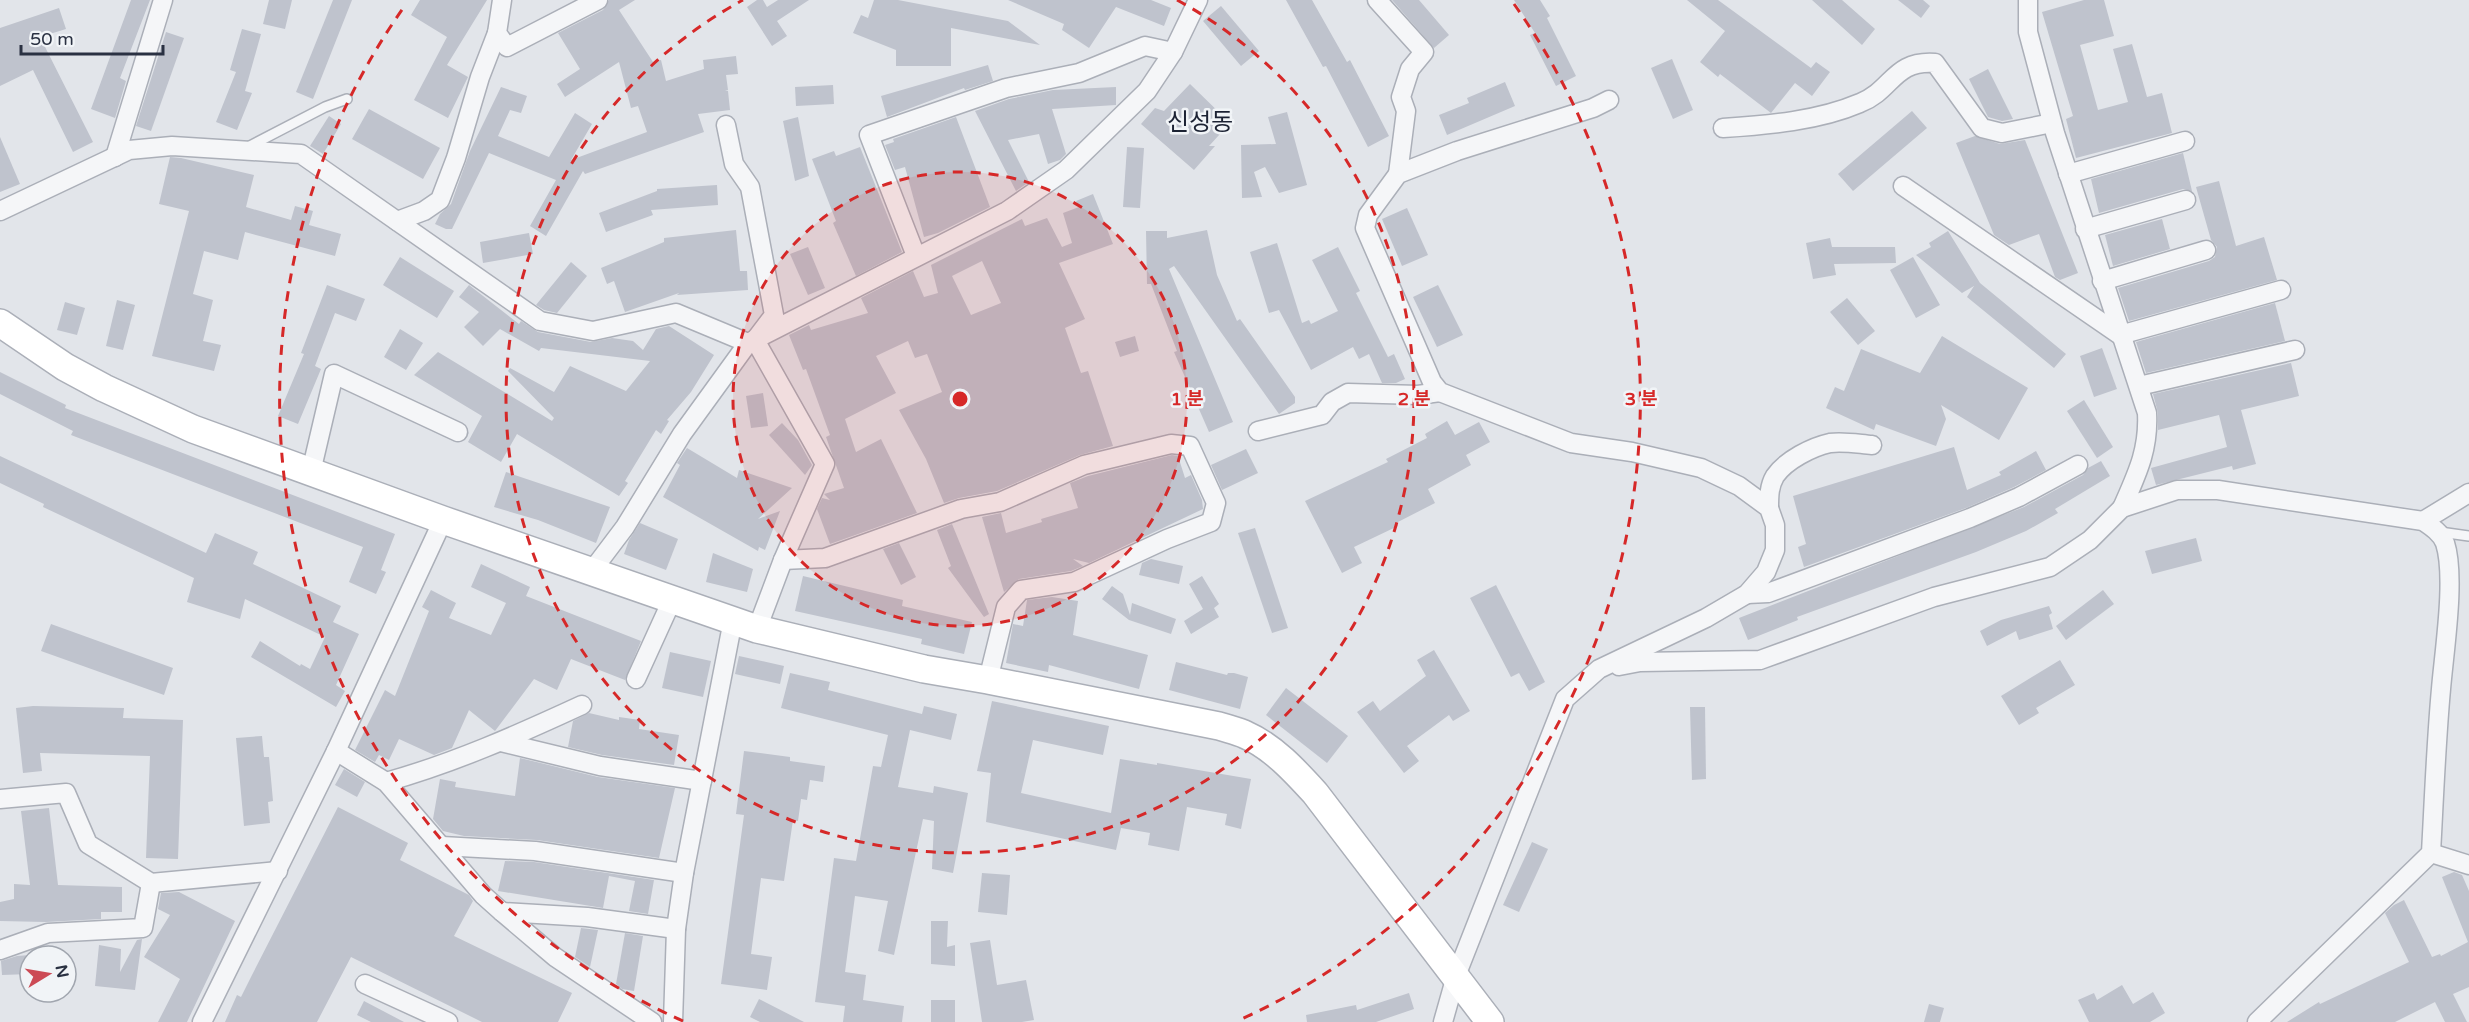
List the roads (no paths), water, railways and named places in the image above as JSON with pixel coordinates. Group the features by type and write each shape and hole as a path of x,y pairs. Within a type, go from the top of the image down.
{"street":[{"path":"115,157 163,0"},
{"path":"397,221 424,211 440,200 456,158 480,77 497,33 502,0"},
{"path":"497,33 507,47 598,0"},
{"path":"752,342 1007,211 1066,170 1148,91 1173,52 1198,0"},
{"path":"1377,0 1424,52 1410,69 1401,97 1406,111 1398,174 1368,215 1365,228 1432,382 1440,392"},
{"path":"1599,669 1640,662 1760,660 1934,597 2050,567 2090,540 2122,508 2143,459 2148,433 2147,413 2052,123 2028,32 2028,0"},
{"path":"916,256 869,135 1006,88 1079,73 1145,46 1173,52"},
{"path":"1723,128 1782,122 1827,114 1858,104 1881,90 1909,65 1923,62 1935,63 1982,128 2002,133 2052,123"},
{"path":"1398,174 1457,151 1593,108 1609,100"},
{"path":"591,572 625,527 682,434 774,315 750,186 734,164 726,125"},
{"path":"2068,174 2185,141"},
{"path":"0,211 129,150 172,146 301,154 540,321 593,331 676,313 752,342 825,464 783,560 745,625 702,781 684,873 676,929 673,1022"},
{"path":"1903,186 2120,335"},
{"path":"2085,229 2186,200"},
{"path":"2102,281 2206,250"},
{"path":"2120,335 2281,290"},
{"path":"0,322 65,367 104,388 194,429 443,520 745,625 876,659 1219,726 1246,735 1288,765 1315,793 1490,1022"},
{"path":"2139,386 2295,350"},
{"path":"311,472 334,374 458,432"},
{"path":"1258,431 1322,416 1332,402 1348,393 1440,392 1571,443 1632,452 1701,468 1739,486 1769,508"},
{"path":"1443,1022 1456,976 1565,699 1599,669 1706,618 1747,594 1766,572 1775,550 1775,525 1769,508 1770,489 1775,476 1812,449 1832,443 1872,445"},
{"path":"783,560 825,558 961,509 1000,502 1084,465 1171,444 1190,446 1216,503 1211,522 1167,539 1074,582 1020,590 1006,607 988,680"},
{"path":"1747,594 1768,593 1970,518 2019,497 2078,465"},
{"path":"2122,508 2177,490 2218,490 2431,526 2445,542 2448,560 2448,609 2431,853 2257,1022"},
{"path":"2431,526 2469,493"},
{"path":"202,1022 336,751 443,520"},
{"path":"636,679 672,600"},
{"path":"386,782 430,770 501,742 582,705"},
{"path":"501,742 600,766 702,781"},
{"path":"336,751 386,782 483,894 502,912 555,957 652,1022"},
{"path":"0,799 66,793 88,844 151,883 278,871"},
{"path":"442,846 535,851 684,873"},
{"path":"2431,853 2469,865"},
{"path":"0,950 48,933 143,928 151,883"},
{"path":"502,912 587,917 676,929"},
{"path":"365,984 448,1022"}],"lane":[{"path":"241,150 325,107 347,99"},
{"path":"2431,526 2469,536"}],"district":[{"name":"신성동","path":"1200,122"}]}
